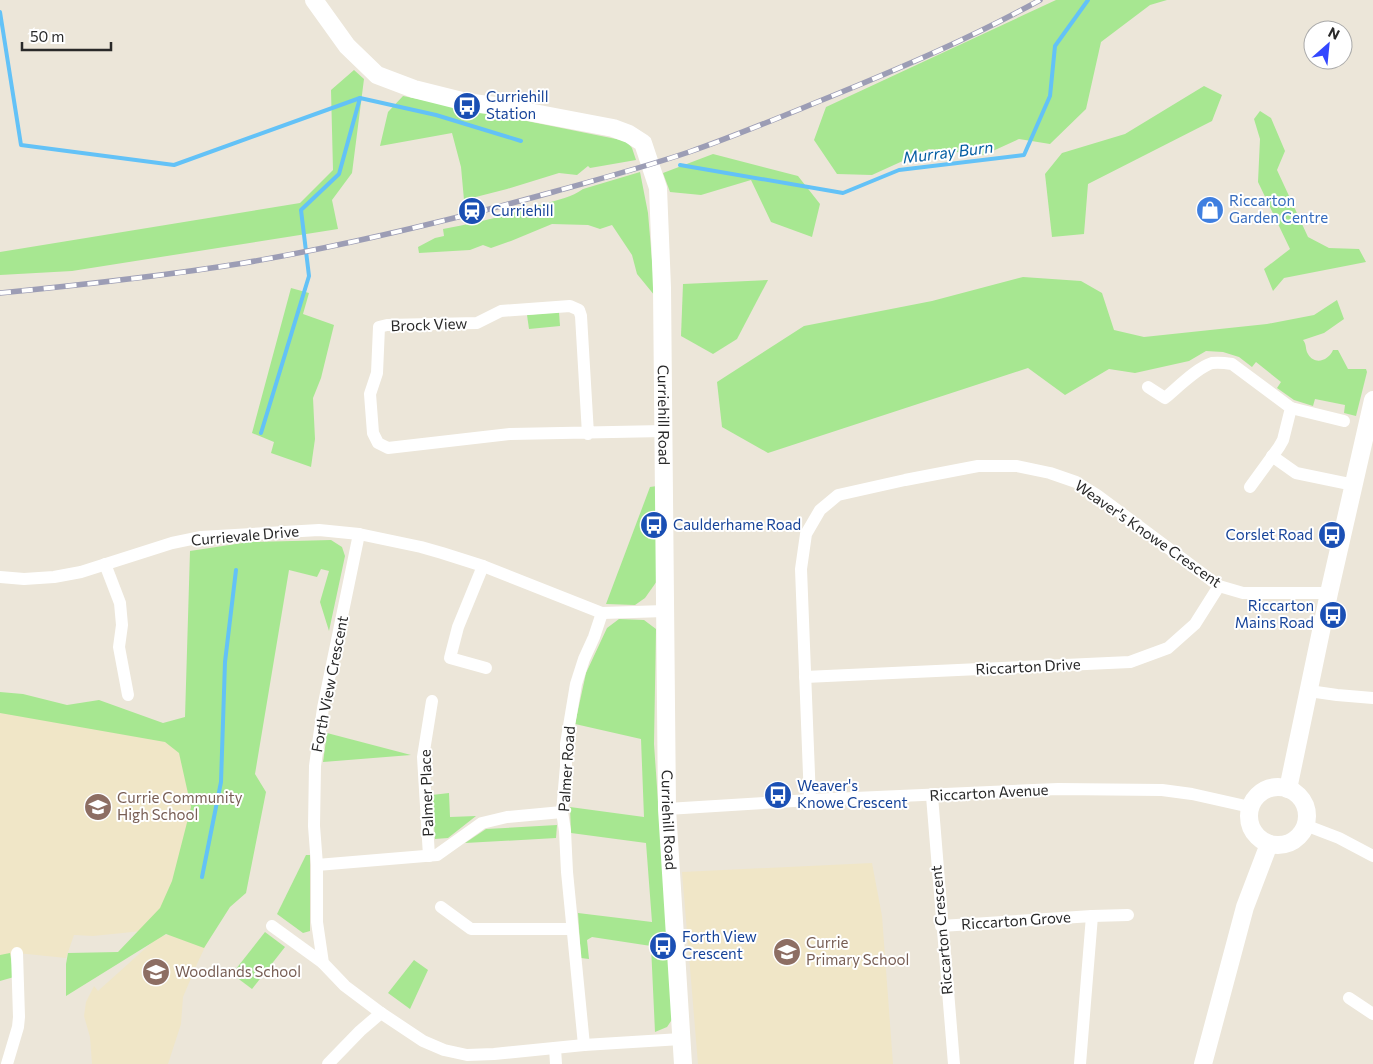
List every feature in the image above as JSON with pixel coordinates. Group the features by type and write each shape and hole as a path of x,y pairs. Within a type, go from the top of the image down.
{"street":[{"name":"Curriehill Road","path":"314,0 347,46 377,75 414,89 466,102 613,128 629,134 643,143 654,171 658,188 664,431 667,809 683,1064"},
{"name":"Brock View","path":"570,306 578,310 582,316 588,434 510,434 388,448 378,443 373,433 370,394 377,373 379,327 386,325 477,323 501,311 570,306"},
{"path":"1148,387 1165,398 1204,366 1223,362 1232,364 1291,408 1344,421"},
{"path":"1288,789 1329,593 1373,400"},
{"path":"1250,487 1282,440 1291,408"},
{"path":"588,434 664,431"},
{"path":"1272,456 1296,473 1354,485"},
{"name":"Weaver's Knowe Crescent","path":"810,800 801,569 806,534 820,510 838,495 978,466 1018,466 1050,473 1076,482 1097,495 1219,586 1243,593 1329,593"},
{"name":"Currievale Drive","path":"0,578 54,577 81,572 172,543 201,537 319,530 359,534"},
{"path":"359,534 421,547 483,566 602,613 665,611"},
{"name":"Forth View Crescent","path":"323,963 317,922 317,865 314,826 315,766 320,726 359,534"},
{"path":"105,564 120,603 122,625 119,647 128,695"},
{"path":"483,566 458,627 450,658 486,668"},
{"name":"Riccarton Drive","path":"805,677 1130,662 1168,648 1195,624 1219,586"},
{"name":"Palmer Road","path":"584,1045 566,872 566,831 562,812 566,744 576,684 602,613"},
{"path":"1309,691 1373,698"},
{"name":"Palmer Place","path":"428,856 423,757 432,701"},
{"path":"1279,787 1288,789 1302,800 1306,808 1307,817 1301,834 1295,840 1286,844 1269,844 1260,840 1254,833 1250,824 1250,807 1262,792 1270,788 1279,787"},
{"name":"Riccarton Avenue","path":"667,809 810,800 1058,789 1162,790 1192,794 1250,807"},
{"name":"Riccarton Crescent","path":"932,796 941,926 954,1064"},
{"name":"Palmer Place","path":"317,865 428,856 437,854 482,823 507,817 562,812"},
{"path":"1305,825 1339,838 1373,856"},
{"path":"1203,1064 1244,907 1269,844"},
{"path":"441,907 471,929 572,929"},
{"name":"Riccarton Grove","path":"941,926 1128,915"},
{"name":"Riccarton Grove","path":"1080,1064 1092,916"},
{"path":"272,926 323,963 346,986 381,1013 423,1041 444,1050 467,1055 681,1039"},
{"path":"7,1064 18,1027 19,1017 17,953"},
{"path":"1349,998 1373,1014"},
{"path":"328,1064 360,1031 381,1013"},
{"path":"555,1048 556,1064"}],"shaded area":[{"name":"Currie Community High School","path":"0,701 213,737 179,878 152,930 93,936 74,935 66,958 17,953 0,958"},
{"name":"Currie Primary School","path":"872,863 882,916 893,1064 698,1064 682,872"},
{"name":"Woodlands School","path":"226,902 183,997 181,1024 168,1064 92,1064 90,1037 84,1016 86,1002 94,986 98,991 158,937 175,933"}],"green space":[{"path":"1056,0 1167,0 1150,5 1101,42 1086,109 1050,144 1019,139 984,155 929,149 872,175 837,174 814,140 826,107"},
{"path":"354,70 364,79 352,173 332,200 338,229 72,271 0,275 0,252 300,203 333,170 331,90"},
{"path":"1204,86 1222,95 1212,121 1088,184 1084,234 1052,237 1045,174 1062,153 1125,134"},
{"path":"403,96 626,141 632,148 636,160 590,168 588,166 577,175 559,173 464,200 461,167 452,133 380,146 388,112"},
{"path":"1260,111 1271,118 1285,151 1277,170 1308,237 1329,248 1359,249 1366,262 1284,278 1273,291 1264,269 1290,249 1258,182 1260,139 1254,119"},
{"path":"713,154 798,176 820,204 812,237 771,222 751,180 701,195 670,192 663,173"},
{"path":"640,172 648,213 655,296 637,274 632,255 612,225 600,229 588,225 552,224 491,248 483,245 470,250 419,253 418,247 435,238 444,236 443,229 494,218 554,201 583,189"},
{"path":"1023,277 1081,281 1102,293 1114,330 1144,337 1267,324 1314,315 1337,300 1344,319 1324,333 1303,340 1308,354 1314,360 1325,359 1333,350 1338,350 1348,369 1366,369 1367,372 1356,416 1344,413 1345,405 1315,399 1313,406 1294,400 1277,388 1281,382 1256,362 1252,367 1239,357 1223,352 1206,351 1189,361 1135,373 1109,369 1065,395 1028,368 768,453 722,427 717,382 804,326 932,301"},
{"path":"768,280 737,339 713,354 681,336 683,284"},
{"path":"291,288 309,293 303,314 334,325 321,378 313,398 315,439 311,467 271,453 274,442 252,433"},
{"path":"559,312 560,326 529,329 527,315"},
{"path":"657,486 657,581 645,598 635,605 606,604 650,487"},
{"path":"331,540 342,547 345,556 329,631 320,602 329,571 321,569 317,577 289,570 255,774 266,792 246,893 230,907 204,948 166,934 66,996 68,953 118,952 160,908 172,881 191,807 179,753 165,742 0,713 0,692 23,694 67,705 99,700 163,723 185,717 190,551 249,542"},
{"path":"619,619 644,620 656,629 654,744 673,1018 667,1027 655,1032 651,946 592,937 587,940 589,959 581,958 578,913 652,922 646,843 571,833 570,807 644,817 641,739 575,724 586,673 607,628"},
{"path":"327,733 411,755 323,762"},
{"path":"449,793 450,817 476,816 448,838 435,839 432,795"},
{"path":"557,825 556,838 465,843 486,829"},
{"path":"306,855 310,855 310,931 303,933 277,914"},
{"path":"265,932 285,947 252,989 232,974"},
{"path":"10,953 14,977 0,981 0,955"},
{"path":"414,960 428,970 410,1009 388,993"}],"waterway":[{"name":"Murray Burn","path":"680,165 843,193 899,170 1024,155 1050,96 1055,46 1088,0"},
{"path":"0,12 21,145 174,165 360,98 436,115 521,141"},
{"path":"261,433 309,276 301,210 339,174 360,98"},
{"path":"202,877 221,782 225,662 236,570"}],"railway":[{"path":"0,293 153,276 283,256 438,222 605,178 689,152 832,96 938,51 1040,0"}],"place":[{"name":"Curriehill Station","path":"467,106"},
{"name":"Riccarton Garden Centre","path":"1210,210"},
{"name":"Curriehill","path":"472,211"},
{"name":"Caulderhame Road","path":"654,525"},
{"name":"Corslet Road","path":"1332,535"},
{"name":"Riccarton Mains Road","path":"1333,615"},
{"name":"Weaver's Knowe Crescent","path":"778,795"},
{"name":"Currie Community High School","path":"98,807"},
{"name":"Forth View Crescent","path":"663,946"},
{"name":"Currie Primary School","path":"787,952"},
{"name":"Woodlands School","path":"156,972"}]}
